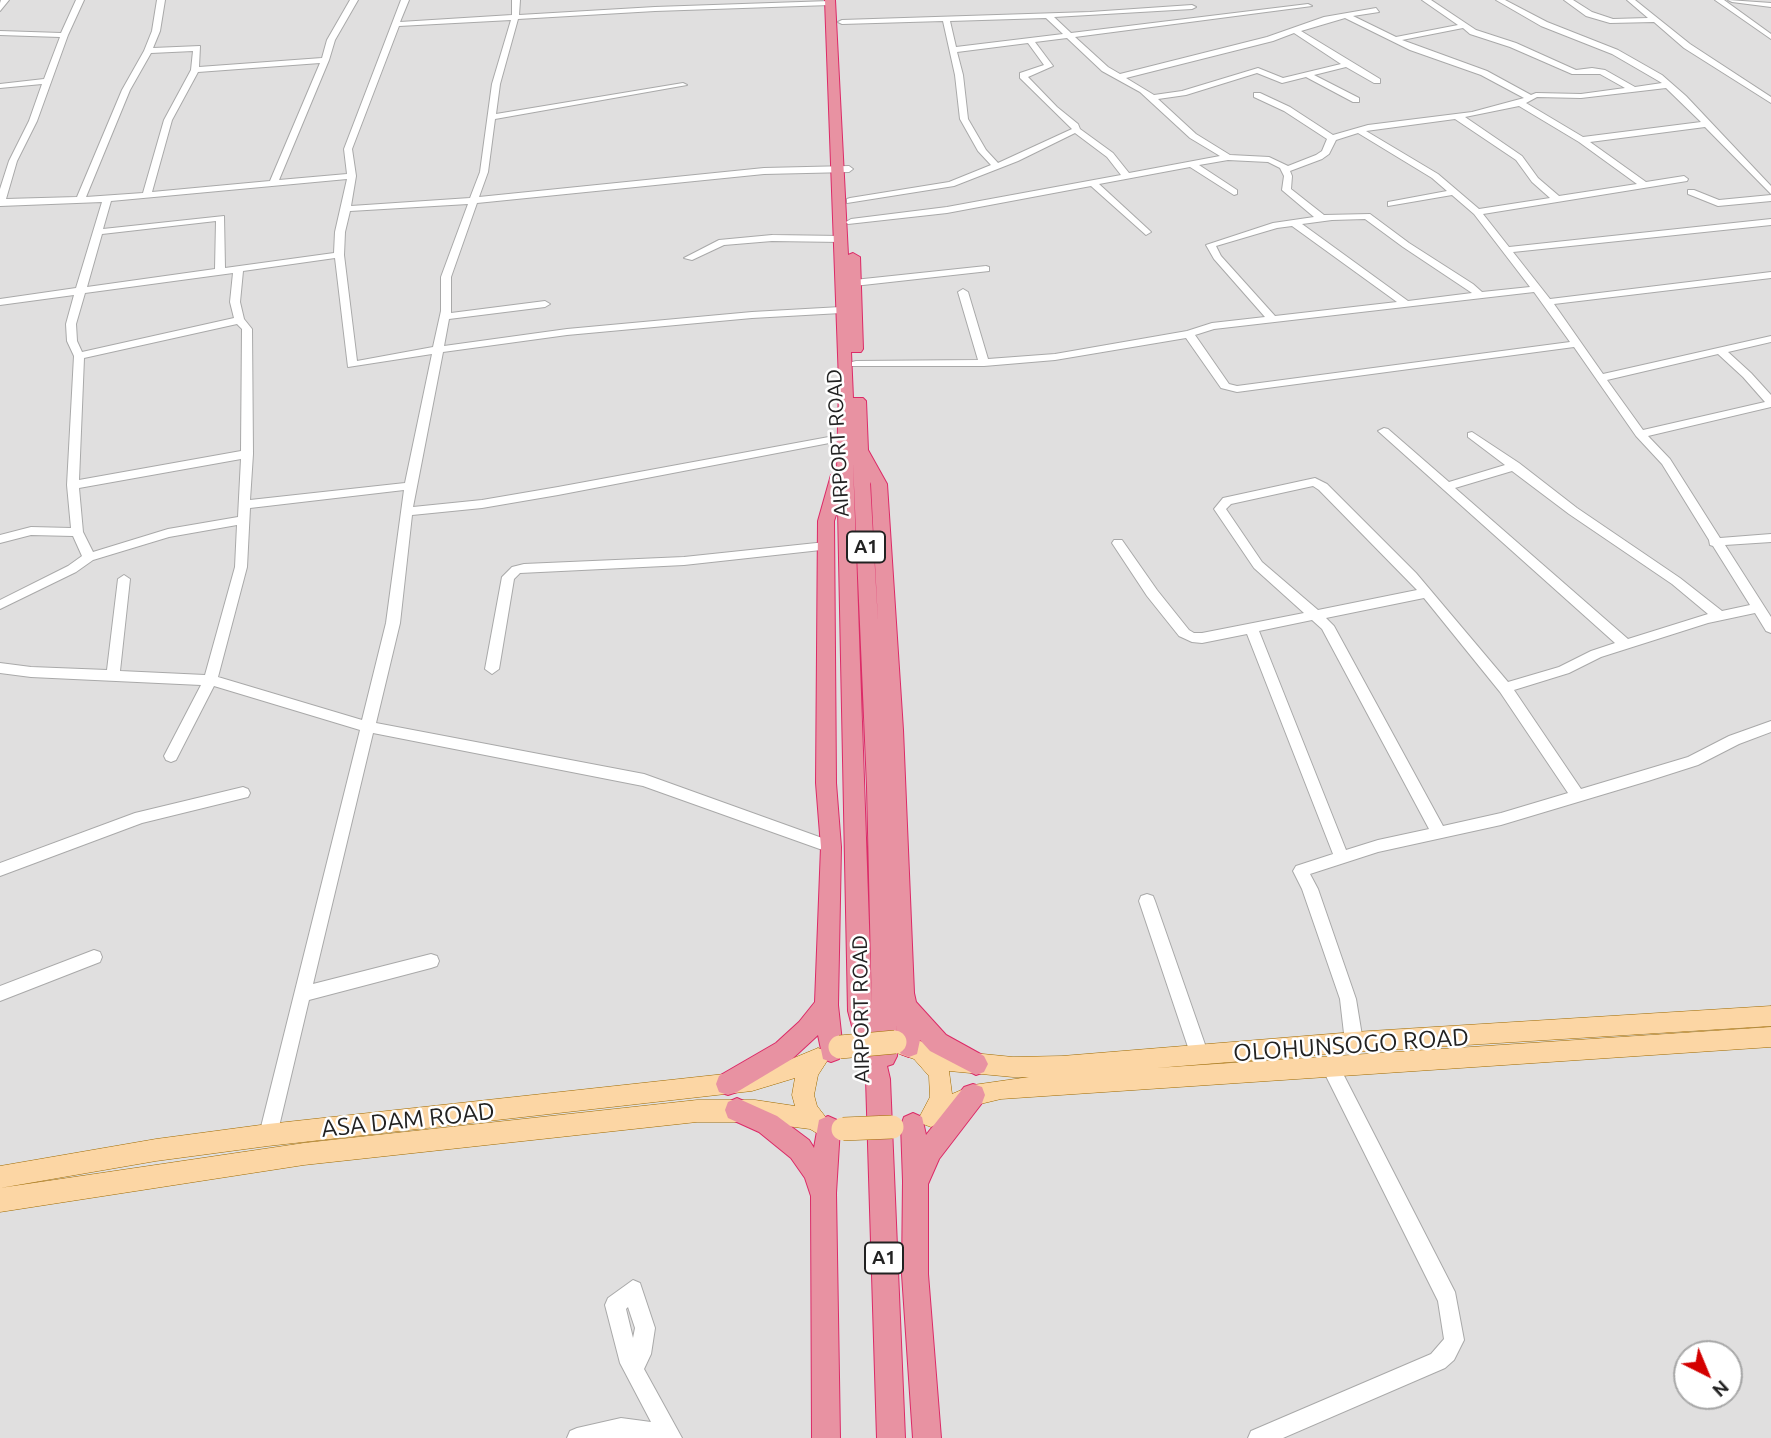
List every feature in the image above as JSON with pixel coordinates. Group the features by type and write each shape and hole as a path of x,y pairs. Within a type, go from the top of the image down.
{"highway":[{"name":"AIRPORT ROAD","path":"834,1 842,22 841,310 878,812 882,1086"},
{"name":"AIRPORT ROAD","path":"834,1 843,169 850,201 854,283 856,364 850,446 860,1011 882,1086"},
{"path":"828,1053 826,1005 831,847 826,783 825,521 850,446 871,464 879,484 906,1007 902,1044"},
{"path":"727,1084 784,1051 807,1030 826,1005"},
{"path":"906,1007 938,1043 976,1064"},
{"name":"A1","path":"882,1086 891,1438"},
{"name":"A1","path":"882,1086 900,1438"},
{"path":"915,1184 930,1150 973,1095"},
{"path":"737,1110 768,1124 800,1149 815,1171 824,1196"},
{"path":"826,1438 824,1196 828,1125"},
{"path":"902,1126 915,1184 915,1274 927,1438"}],"main road":[{"name":"OLOHUNSOGO ROAD","path":"930,1059 1013,1067 1062,1066 1354,1042 1771,1016"},
{"path":"1604,1027 1613,1048"},
{"name":"OLOHUNSOGO ROAD","path":"935,1113 973,1095 1001,1089 1771,1037"},
{"path":"902,1044 930,1059 938,1071 942,1085 941,1099 935,1113 902,1126 828,1125 803,1095 807,1075 828,1053 902,1044"},
{"name":"ASA DAM ROAD","path":"0,1177 156,1150 268,1135 752,1081 791,1070 828,1053"},
{"name":"ASA DAM ROAD","path":"0,1200 291,1156 697,1111 737,1110 828,1125"}],"street":[{"path":"0,9 5,0"},
{"path":"80,0 64,35 33,121 13,161 0,202 80,201 352,176"},
{"path":"80,201 126,90 148,51 156,31 161,0"},
{"path":"274,182 331,40 354,0"},
{"path":"405,0 348,149 352,176 340,232 339,255 352,365 400,355 567,331 841,310"},
{"path":"268,1135 393,623 410,486 445,317 446,277 452,256 468,223 472,201 484,172 496,84 514,18 516,0"},
{"path":"1426,0 1463,26 1575,72 1592,69 1602,72 1633,89"},
{"path":"1500,0 1544,24 1631,60 1668,85 1766,181 1771,191"},
{"path":"1568,0 1589,14 1613,21 1656,20"},
{"path":"1631,0 1687,46 1771,101"},
{"path":"1719,0 1771,37"},
{"path":"1732,0 1771,5"},
{"path":"397,24 834,1"},
{"path":"953,50 1305,3 1327,19"},
{"path":"842,22 1048,16 1192,7"},
{"path":"1119,77 1327,19 1376,10"},
{"path":"1048,16 1105,69 1152,97 1194,136 1228,157"},
{"path":"1346,16 1395,39 1484,73 1531,98"},
{"path":"946,19 964,119 982,151 995,165"},
{"path":"1395,39 1463,26"},
{"path":"1295,30 1377,81"},
{"path":"0,33 64,35"},
{"path":"1031,41 1049,66 1023,75 1042,98 1075,126 1076,130 1110,156 1127,177"},
{"path":"147,195 167,120 195,70 197,48 148,51"},
{"path":"195,70 325,60"},
{"path":"1152,97 1183,93 1258,69 1282,81 1349,64"},
{"path":"1306,75 1356,100"},
{"path":"0,86 48,81"},
{"path":"492,117 683,85"},
{"path":"851,222 947,210 1228,157 1269,160 1287,169 1319,157 1326,152 1332,138 1358,130 1399,122 1457,116 1520,103 1542,94 1581,96 1668,85"},
{"path":"1257,95 1287,109 1332,138"},
{"path":"1520,103 1582,140 1643,184"},
{"path":"1457,116 1519,158 1535,180 1558,200"},
{"path":"1582,140 1706,124"},
{"path":"850,201 951,184 1076,130"},
{"path":"1358,130 1435,176 1477,212 1547,302 1640,434 1666,462 1714,542 1771,628"},
{"path":"1192,164 1234,192"},
{"path":"346,209 472,201 764,171 843,169"},
{"path":"1287,169 1286,190 1321,218"},
{"path":"1477,212 1684,179"},
{"path":"1094,184 1146,232"},
{"path":"1391,204 1456,192"},
{"path":"1691,192 1718,203 1771,198"},
{"path":"89,557 77,532 73,485 79,356 72,341 71,324 107,199"},
{"path":"1270,318 1217,257 1211,245 1249,232 1321,218 1367,216 1470,286 1480,296"},
{"path":"97,232 221,218 220,271"},
{"path":"1293,222 1406,304"},
{"path":"1508,250 1771,222"},
{"path":"689,258 722,243 736,241 772,238 841,239"},
{"path":"0,302 339,255"},
{"path":"171,756 209,680 241,567 247,454 247,329 239,320 235,302 239,269"},
{"path":"854,283 986,270"},
{"path":"1547,302 1771,275"},
{"path":"856,364 984,363 1055,357 1189,334 1212,326 1537,289"},
{"path":"963,292 984,363"},
{"path":"445,317 545,304"},
{"path":"79,356 239,320"},
{"path":"1189,334 1225,386 1237,388 1575,344"},
{"path":"1602,377 1771,339"},
{"path":"1640,434 1771,403 1747,375 1720,351"},
{"path":"1384,430 1626,645"},
{"path":"1472,435 1573,511 1676,581 1719,616"},
{"path":"406,512 482,504 850,446"},
{"path":"73,485 247,454"},
{"path":"1448,486 1515,466"},
{"path":"1439,832 1327,626 1258,565 1220,509 1227,501 1318,483 1427,593 1505,688 1577,795"},
{"path":"244,505 410,486"},
{"path":"0,605 72,569 89,557 168,533 243,520"},
{"path":"0,539 31,531 77,532"},
{"path":"1714,542 1771,537"},
{"path":"1118,543 1134,569 1184,633 1192,637 1202,638 1427,593"},
{"path":"492,669 508,577 516,570 684,561 826,546"},
{"path":"113,675 124,579"},
{"path":"1505,688 1564,670 1596,654 1719,616 1756,608"},
{"path":"1251,628 1342,859"},
{"path":"0,668 31,672 209,680 368,727 644,780 831,847"},
{"path":"1354,1042 1348,999 1310,889 1301,872 1378,846 1501,819 1693,761 1771,726"},
{"path":"0,870 140,817 243,793"},
{"path":"1147,901 1200,1056"},
{"path":"0,994 94,957"},
{"path":"303,994 431,961"},
{"path":"1258,1438 1438,1361 1454,1340 1448,1299 1330,1066"},
{"path":"633,1369 672,1436"},
{"path":"577,1438 621,1428 672,1436"}],"shaded area":[{"path":"0,0 1771,0 1771,1438 0,1438"}]}
